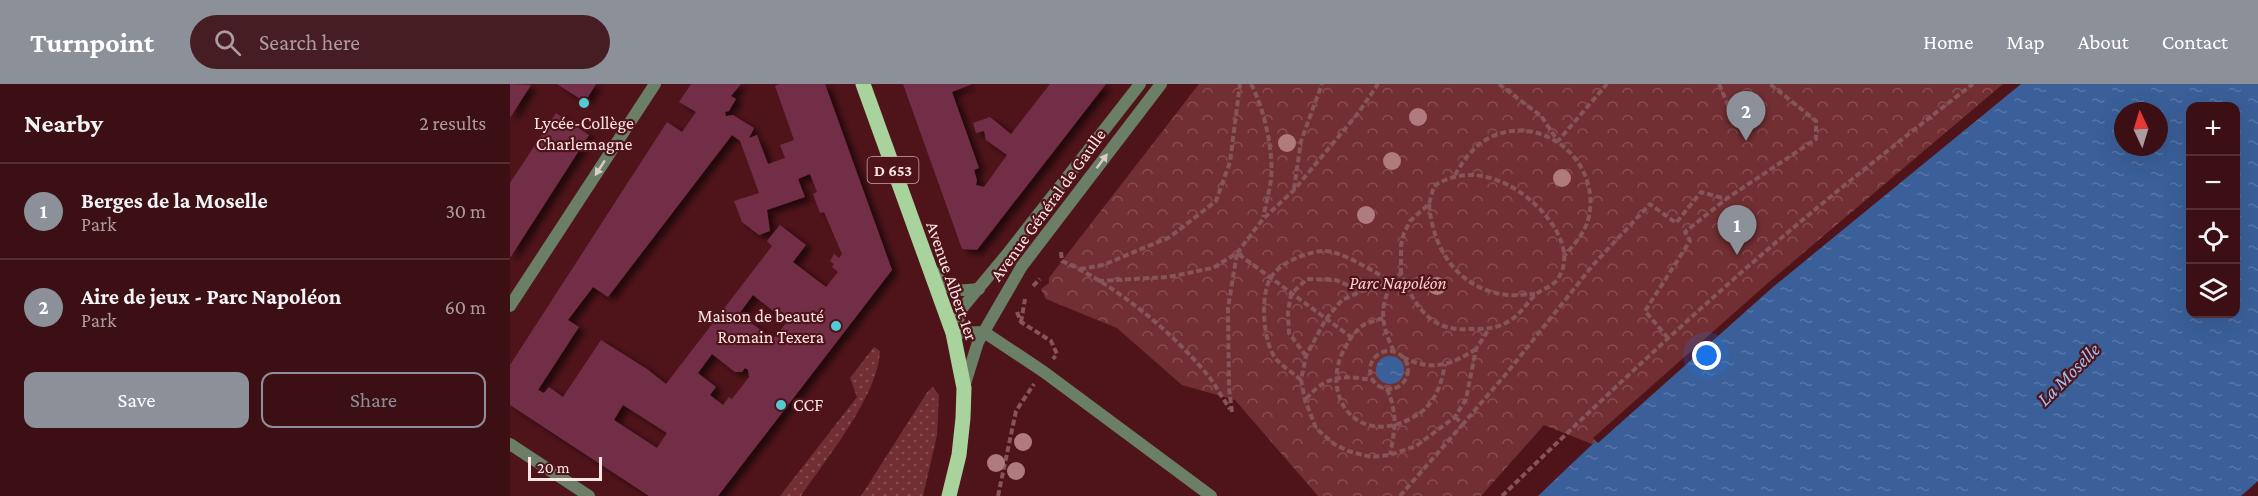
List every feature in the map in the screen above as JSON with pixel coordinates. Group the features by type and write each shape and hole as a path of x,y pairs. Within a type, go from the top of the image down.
{"main road":[{"name":"Avenue Albert 1er","path":"863,84 953,333 964,388 959,455 949,496"}],"street":[{"path":"510,306 655,84"},
{"name":"Avenue Général de Gaulle","path":"953,333 963,307 1140,84"},
{"name":"Avenue Général de Gaulle","path":"964,388 978,342 1022,266 1161,84"},
{"name":"Avenue Général de Gaulle","path":"924,257 944,285 960,292 979,289"},
{"path":"953,333 984,332 1044,372 1211,496"},
{"path":"510,444 589,496"}],"path":[{"path":"1080,269 1103,265 1170,237 1216,201 1230,162 1240,84"},
{"path":"1251,84 1258,97 1270,149 1271,179 1263,219"},
{"path":"1294,190 1301,141 1322,84"},
{"path":"1098,281 1168,278 1213,268 1237,254 1263,219 1294,190 1359,112 1378,84"},
{"path":"1499,84 1541,116 1558,141 1578,160 1587,177 1591,194 1589,217 1579,239 1565,256"},
{"path":"1558,141 1607,84"},
{"path":"1719,84 1731,110"},
{"path":"1668,339 1645,311 1690,240 1685,232 1725,199 1816,139 1816,121 1770,84"},
{"path":"1502,496 1708,302 1873,162 1973,84"},
{"path":"1455,175 1464,160 1476,147 1494,136 1515,131 1539,133 1558,141"},
{"path":"1455,175 1474,175 1501,181 1519,190 1536,203 1559,236 1565,256 1563,269 1557,280 1536,294 1508,295 1487,290 1459,273 1440,249 1431,224 1429,204 1434,186 1455,175"},
{"path":"1400,496 1506,374 1593,265 1650,204 1676,223 1701,192 1725,199"},
{"path":"1429,204 1410,221 1401,245 1401,273 1412,300 1426,315 1451,328 1489,329 1508,322 1524,310 1536,294"},
{"path":"1301,380 1275,358 1265,328 1265,297 1270,278 1295,259 1308,253 1328,251 1354,261 1392,282"},
{"path":"1061,252 1062,261 1080,269 1154,320 1210,378 1232,412 1229,388 1228,308 1237,254"},
{"path":"1237,254 1351,337"},
{"path":"1401,273 1392,282 1385,297 1383,318 1385,335 1394,351 1416,364 1434,366 1456,361 1476,349"},
{"path":"1033,287 1040,279"},
{"path":"1306,356 1289,333 1288,312 1292,294 1307,279 1336,280 1362,291"},
{"path":"1392,282 1342,300 1326,319 1306,356 1301,380 1305,400 1316,428 1334,444 1348,451 1371,457 1390,455 1416,446 1455,417 1466,399 1476,349 1489,329"},
{"path":"1021,322 1025,295"},
{"path":"1383,318 1363,325 1351,337 1338,359 1335,377 1338,398 1354,418 1367,425 1384,428 1395,427 1415,417 1431,405 1442,383 1444,364"},
{"path":"1372,380 1370,367 1376,356 1381,352 1394,351"},
{"path":"1305,400 1316,387 1335,377 1372,380 1387,389 1394,388 1404,381 1408,369 1403,357"},
{"path":"1387,389 1395,414 1390,455"},
{"path":"1455,417 1463,424"}],"green space":[{"name":"Parc Napoléon","path":"1199,84 2008,84 1771,284 1592,444 1544,425 1481,496 1318,496 1235,400 1182,385 1117,328 1046,299 1041,289 1049,283 1049,278"},
{"path":"874,347 880,351 877,369 861,407 801,496 780,496 857,397 850,378"},
{"path":"933,387 939,395 937,435 923,496 861,496 928,391"}],"water":[{"name":"La Moselle","path":"2008,84 2258,84 2258,481 2241,496 1538,496 1652,389"},
{"path":"1390,356 1400,360 1404,370 1400,380 1390,384 1380,380 1376,370 1380,360"}],"pier":[{"path":"2003,84 2021,84 1773,287 1598,443 1593,438 1769,282"}],"building":[{"path":"510,84 531,85 510,118"},
{"path":"557,84 596,84 585,102"},
{"path":"691,84 741,84 731,96 736,99 729,111 725,112 726,116 733,115 754,128 749,138 757,135 768,164 785,158 780,145 794,140 775,86 825,84 892,270 718,496 649,496 510,405 510,365 667,122 682,132 696,112 679,102","holes":["732,135 740,141 759,193 734,201 742,222 759,235 770,231 767,210 805,197 798,179 810,174 817,192 813,194 820,213 824,212 842,254 839,258 834,254 830,261 834,264 832,267 838,272 826,287 793,262 806,245 780,225 767,241 772,246 666,384 601,340 563,397 549,387 544,393 538,390 579,327 568,320 593,287 608,297","753,295 787,322 773,339 739,314","712,354 735,372 742,372 745,368 748,370 749,377 732,399 729,397 723,405 710,395 716,387 698,373","623,405 667,433 657,448 614,420"]},
{"path":"903,84 972,84 952,92 979,168 974,170 976,185 984,187 1007,155 986,140 984,131 976,133 973,123 990,117 1011,134 1050,84 1106,84 977,250 962,249"},
{"path":"556,113 589,135 510,258 510,183"}],"place":[{"name":"Lycée-Collège Charlemagne","path":"584,103"},
{"name":"Aire de jeux - Parc Napoléon","path":"1746,141"},
{"name":"Berges de la Moselle","path":"1737,255"},
{"name":"Maison de beauté Romain Texera","path":"836,326"},
{"name":"CCF","path":"781,405"}]}
